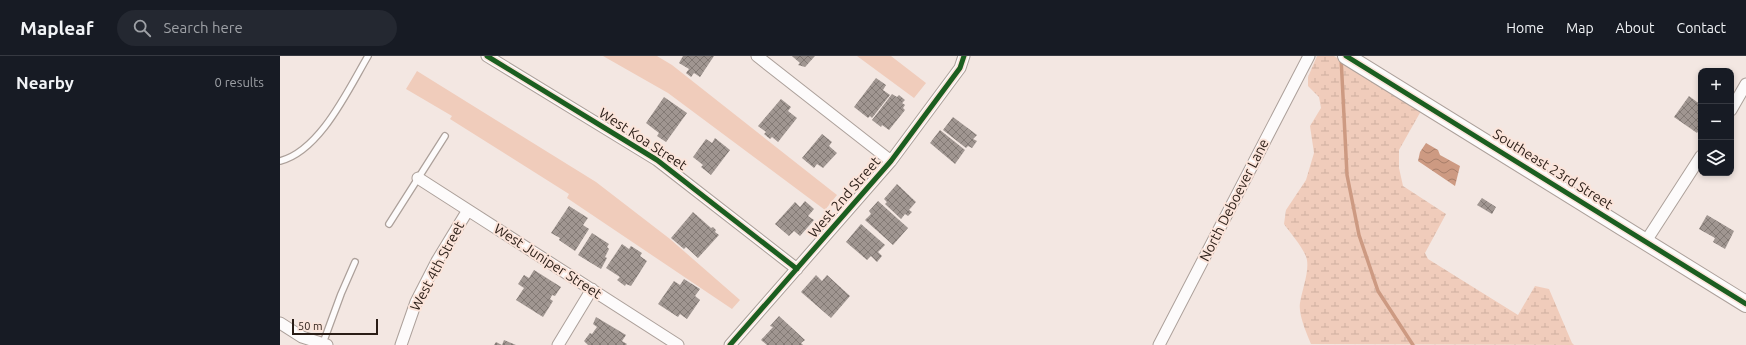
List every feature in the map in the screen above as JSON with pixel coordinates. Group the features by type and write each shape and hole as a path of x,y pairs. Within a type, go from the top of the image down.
{"street":[{"name":"West Koa Street","path":"487,56 503,60 657,160 797,269"},
{"path":"757,56 891,161"},
{"name":"West 2nd Street","path":"730,345 891,161 960,68 964,56"},
{"name":"North Deboever Lane","path":"1159,345 1309,56"},
{"name":"Southeast 23rd Street","path":"1346,56 1746,304"},
{"path":"1734,105 1746,84"},
{"path":"1646,241 1698,161"},
{"name":"West Juniper Street","path":"418,178 678,345"},
{"name":"West 4th Street","path":"400,345 416,302 437,261 468,210"},
{"path":"558,345 592,289"},
{"path":"280,323 302,337 325,344"}],"lane":[{"path":"280,161 288,159 305,150 316,138 332,116 368,56"},
{"path":"388,224 445,136"},
{"path":"325,344 341,294 355,262"}],"green space":[{"path":"603,56 657,56 672,65 837,195 825,210 668,93"},
{"path":"857,56 891,56 926,83 914,98"},
{"path":"1317,56 1334,56 1421,111 1399,150 1399,168 1403,186 1446,214 1425,253 1428,259 1518,315 1535,286 1549,289 1574,345 1311,344 1300,313 1300,303 1306,276 1307,260 1300,246 1284,224 1286,210 1306,180 1314,153 1310,126 1321,108 1319,97 1308,86 1308,77"},
{"path":"417,71 596,182 670,239 740,300 732,309 567,198 569,194 450,119 452,116 406,89"}],"water":[{"path":"1426,143 1438,150 1440,155 1460,166 1455,186 1418,161 1420,152"}],"building":[{"path":"683,56 714,56 700,77 694,73 691,77 686,73 689,69 679,63"},
{"path":"792,56 815,56 805,67 798,65 800,63"},
{"path":"876,78 886,85 883,90 890,95 872,118 870,116 868,118 854,107"},
{"path":"892,94 897,97 899,95 905,100 902,103 905,105 903,108 905,110 889,130 882,125 881,127 872,120"},
{"path":"1689,96 1698,103 1698,132 1697,133 1674,117"},
{"path":"664,97 687,113 666,142 657,136 659,133 646,123"},
{"path":"781,99 791,107 788,111 797,118 778,142 772,137 770,139 764,134 766,132 758,126"},
{"path":"953,117 977,135 973,139 977,141 972,148 968,146 966,148 943,130"},
{"path":"940,130 965,150 955,164 930,143"},
{"path":"822,134 832,142 829,146 837,153 823,168 817,164 814,168 802,158"},
{"path":"715,138 730,150 711,175 701,167 703,165 693,157 706,139 712,143"},
{"path":"897,184 916,202 909,210 912,212 908,216 905,214 901,219 885,204 887,202 884,199"},
{"path":"1482,198 1496,207 1492,214 1477,205"},
{"path":"805,201 814,209 808,216 814,220 800,236 794,231 789,236 775,224 795,202 800,207"},
{"path":"878,201 908,228 893,245 865,220 871,214 869,211"},
{"path":"569,206 588,218 583,225 589,229 575,251 559,240 560,238 551,233"},
{"path":"693,212 711,228 713,227 716,230 715,232 719,235 698,258 686,247 684,249 671,238"},
{"path":"1707,215 1734,231 1725,249 1713,242 1715,238 1699,229"},
{"path":"861,224 885,245 878,252 882,256 877,262 871,256 867,260 846,242"},
{"path":"592,233 609,244 607,247 609,249 605,257 607,258 601,269 578,255"},
{"path":"622,244 629,249 631,246 642,253 640,256 647,261 631,286 626,284 625,286 617,280 620,277 606,268"},
{"path":"534,270 561,287 555,296 552,295 550,299 553,301 543,317 516,300 524,288 518,284 524,275 529,278"},
{"path":"816,275 822,281 827,275 850,296 831,318 801,292"},
{"path":"684,279 700,289 695,296 700,300 687,319 680,314 678,317 658,304 674,281 680,285"},
{"path":"779,316 805,340 801,343 803,345 767,345 761,340 773,327 770,326"},
{"path":"596,317 626,335 622,341 627,344 588,345 584,341 597,327 593,324"},
{"path":"504,340 516,345 502,345"},
{"path":"496,342 502,345 494,345"}],"waterway":[{"path":"1341,57 1347,175 1359,235 1378,291 1413,345"}],"cycle path":[{"path":"487,56 657,160 797,269"},
{"path":"730,345 891,161 960,68 964,56"},
{"path":"1346,56 1746,304"}]}
